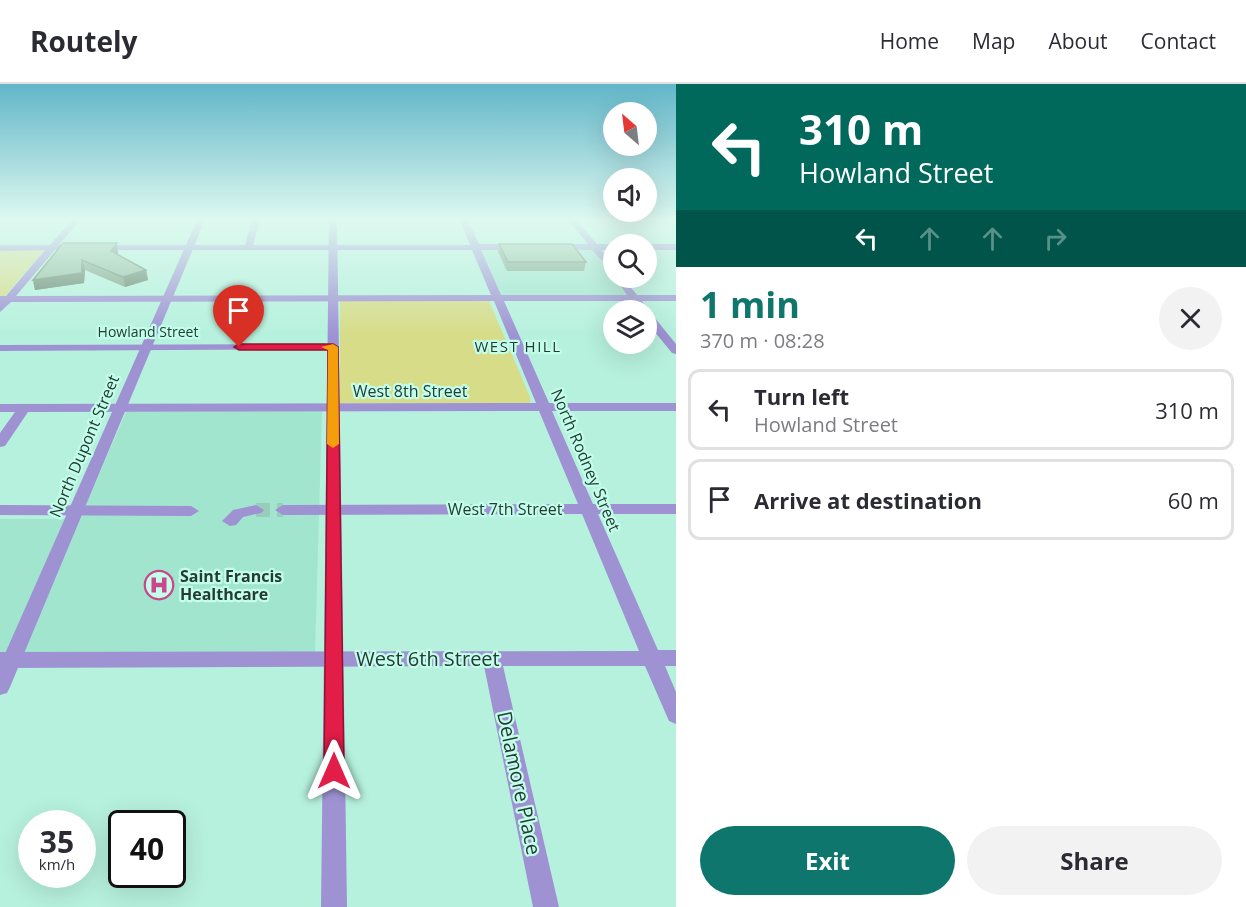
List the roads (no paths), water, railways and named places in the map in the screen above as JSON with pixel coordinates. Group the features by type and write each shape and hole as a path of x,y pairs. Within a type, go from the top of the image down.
{"street":[{"path":"0,309 5,298 42,258"},
{"name":"North Dupont Street","path":"0,687 6,660 76,510 184,258"},
{"path":"333,258 334,907"},
{"name":"North Rodney Street","path":"480,258 676,715"},
{"path":"626,288 634,298"},
{"path":"5,298 676,298"},
{"path":"657,327 676,351"},
{"name":"Howland Street","path":"0,348 333,347"},
{"name":"West 8th Street","path":"0,408 676,407"},
{"path":"0,443 24,408"},
{"name":"West 7th Street","path":"283,510 676,509"},
{"path":"0,510 191,511"},
{"path":"230,521 238,513 256,510"},
{"name":"West 6th Street","path":"6,660 676,658"},
{"name":"Delamore Place","path":"492,659 546,907"}],"tunnel":[{"path":"256,510 283,510"}],"place":[{"name":"Saint Francis Healthcare","path":"159,585"}],"district":[{"name":"WEST HILL","path":"518,347"}]}
